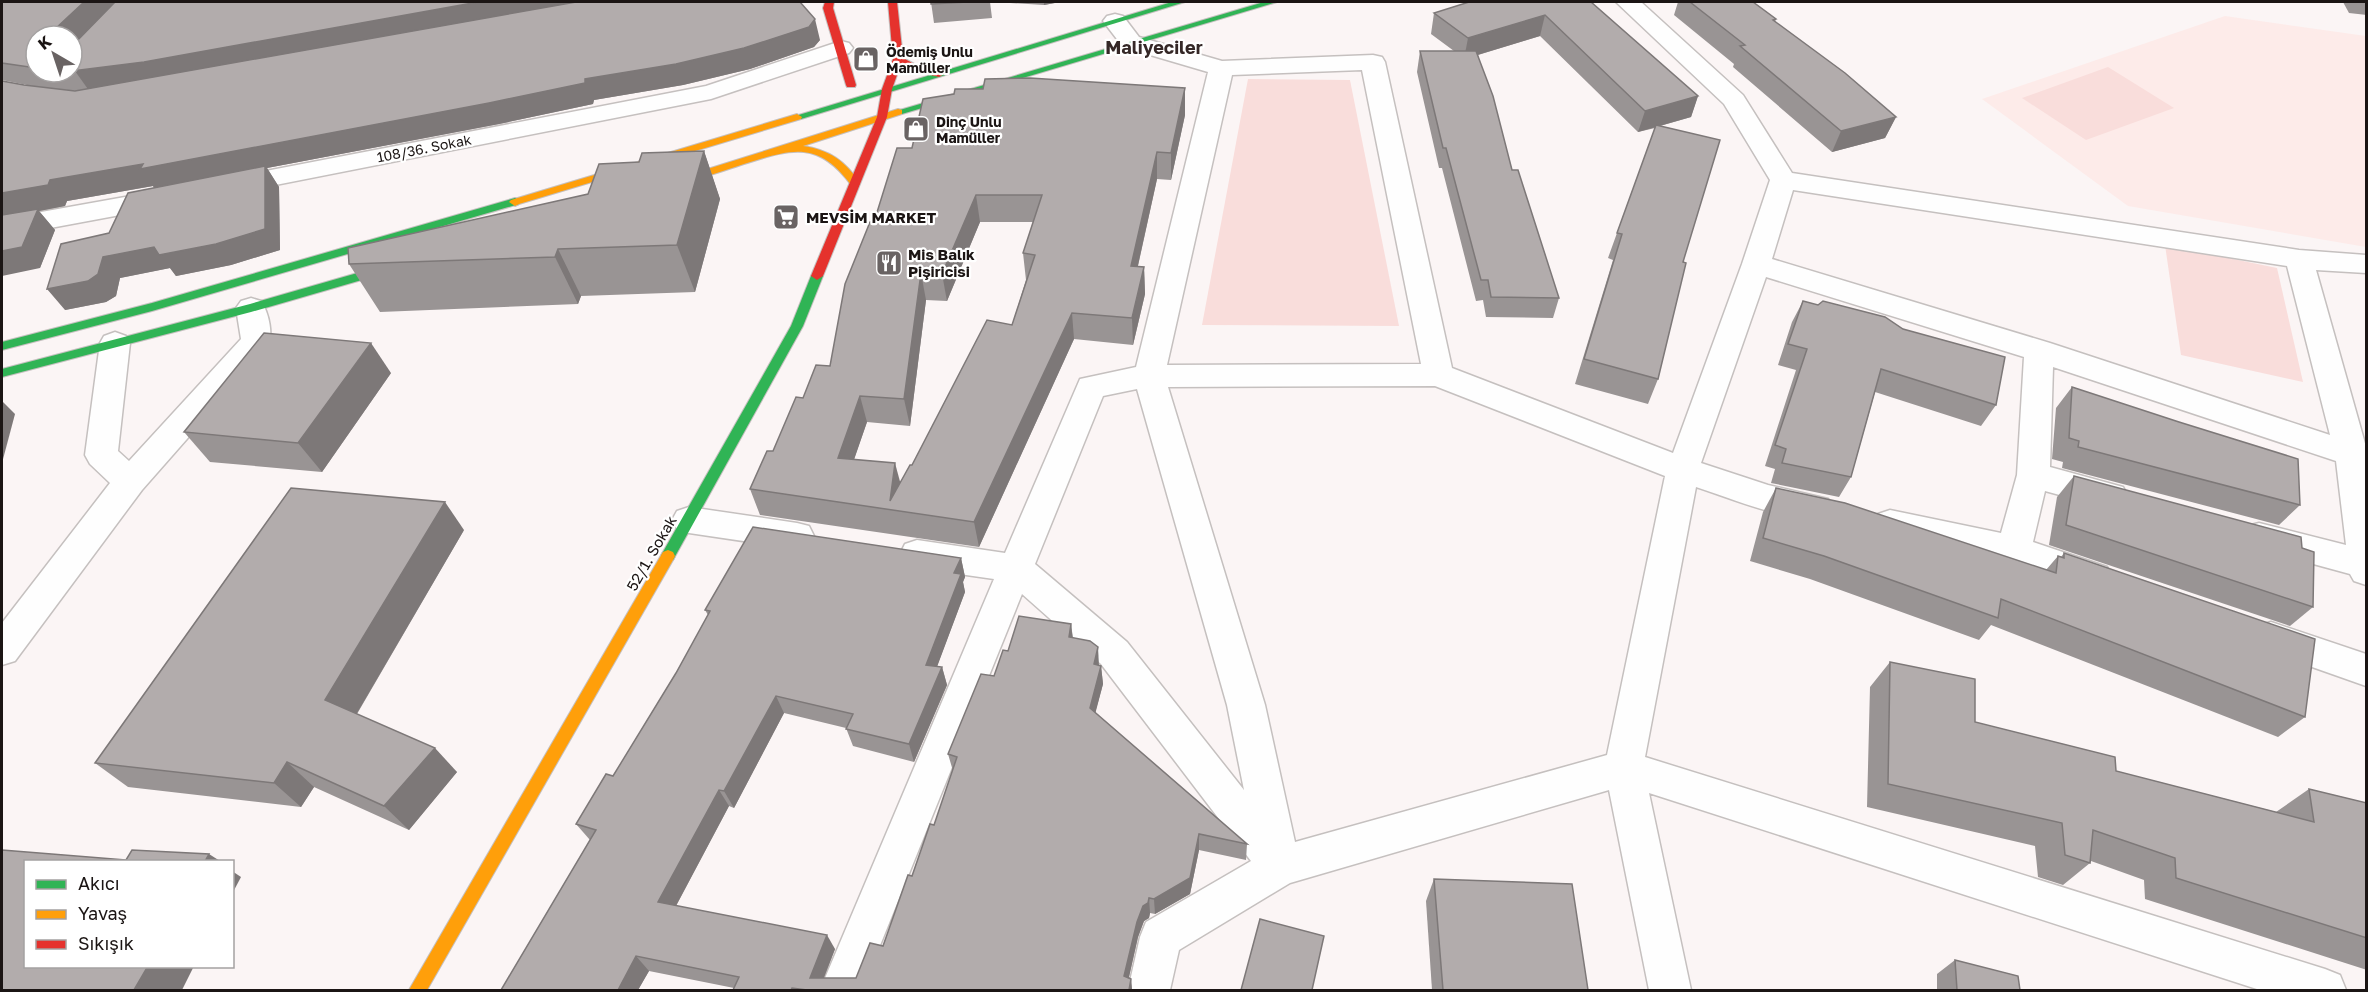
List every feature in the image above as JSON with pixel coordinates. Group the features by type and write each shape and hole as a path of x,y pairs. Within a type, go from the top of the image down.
{"main road":[{"path":"829,2 828,8 842,48 851,85 868,95"},
{"path":"892,2 898,59 917,69 939,74"},
{"path":"886,95 939,74 1180,2"},
{"path":"656,188 931,102 1272,2"},
{"name":"52/1. Sokak","path":"418,990 798,326 882,117 886,95 898,59"},
{"path":"825,109 851,85"},
{"path":"2,346 152,307 868,95 886,95 931,102"},
{"path":"788,147 833,154 843,164 855,183"},
{"path":"2,373 251,308 409,262"}],"street":[{"path":"1628,2 1734,100 1783,180 1756,264 1683,470 1624,768 1670,990"},
{"path":"1115,21 1131,42 1221,68 1373,63 1438,375"},
{"name":"108/36. Sokak","path":"2,228 195,193 711,92 842,48"},
{"path":"1221,68 1149,376 1246,705 1280,866"},
{"path":"1783,180 2299,259 2367,264"},
{"path":"2227,527 2366,568 2359,456 2299,259"},
{"path":"1756,264 2039,351 2359,456"},
{"path":"2,650 130,481 255,341 251,308"},
{"path":"116,343 101,455 130,481"},
{"path":"2014,549 2033,475 2039,351"},
{"path":"841,990 1091,387 1149,376 1438,375 1683,470 1768,498 2014,549 2124,587"},
{"path":"2033,475 2136,502"},
{"path":"689,520 830,541"},
{"path":"889,550 1017,569 1114,653 1280,866"},
{"path":"2245,628 2367,670"},
{"path":"1149,990 1161,937 1280,866 1624,768 2325,990"}],"shaded area":[{"path":"2225,16 2366,36 2366,247 2128,206 1982,99"},
{"path":"2108,67 2174,108 2086,140 2022,98"},
{"path":"1248,79 1350,80 1399,326 1202,325"},
{"path":"2165,245 2277,268 2303,382 2181,355"}],"building":[{"path":"2,2 84,2 60,24 24,24 24,66 2,63"},
{"path":"115,2 478,2 144,62 84,70 84,34"},
{"path":"576,2 800,2 815,19 809,27 744,48 676,64 585,79 585,83 489,103 140,169 143,164 50,180 48,185 2,193 2,81 75,91"},
{"path":"931,2 968,2 931,4"},
{"path":"1469,2 1591,2 1698,96 1645,111 1545,15 1468,38 1434,13"},
{"path":"1690,2 1753,2 1776,19 1773,20 1845,73 1896,117 1841,131 1740,46 1745,45"},
{"path":"1420,51 1476,51 1493,96 1512,170 1518,170 1559,298 1491,297 1488,280 1481,280 1446,148 1443,148"},
{"path":"1030,78 1185,88 1171,153 1157,152 1131,266 1144,267 1132,318 1072,313 974,522 750,489 767,451 773,451 796,397 803,398 816,365 830,366 845,284 870,222 874,222 897,148 912,148 923,99 954,94 955,89 983,89 985,79","holes":["976,195 1042,195 1023,253 1035,255 1012,325 987,320 912,465 890,501 895,463 838,458 860,396 904,399 921,273 942,274"]},
{"path":"1656,125 1720,140 1683,262 1686,263 1658,379 1584,359 1622,234 1617,233"},
{"path":"704,151 677,245 558,249 555,257 349,264 348,248 588,194 599,164 639,162 642,153"},
{"path":"265,166 265,229 216,244 159,255 154,247 103,257 98,274 88,281 47,289 61,244 109,233 128,193"},
{"path":"38,209 22,247 2,251 2,215"},
{"path":"1803,301 1818,305 1823,301 1885,317 1903,329 2005,357 1996,405 1881,369 1851,477 1782,463 1786,449 1775,445 1807,349 1788,344"},
{"path":"264,333 371,343 298,443 184,432"},
{"path":"2072,387 2298,459 2300,505 2078,447 2079,441 2069,438"},
{"path":"2074,476 2301,537 2302,548 2314,552 2313,607 2066,525"},
{"path":"291,488 445,502 325,700 435,748 384,806 287,762 274,783 95,763"},
{"path":"1776,488 1845,503 2056,573 2058,556 2064,558 2064,553 2315,639 2305,717 2001,599 1998,618 1824,556 1763,538"},
{"path":"753,527 961,558 954,573 961,574 926,665 942,667 909,744 846,729 853,714 776,696 724,791 719,790 658,902 827,935 810,978 856,978 870,943 883,946 908,875 912,876 930,824 934,825 957,757 948,754 981,674 994,676 1003,650 1008,651 1019,616 1071,624 1069,637 1090,641 1098,647 1094,664 1101,666 1090,708 1247,844 1199,834 1190,878 1154,899 1149,898 1148,903 1143,906 1124,976 1131,979 1129,990 807,990 792,988 791,990 733,990 739,977 636,956 618,990 501,990 596,830 576,824 606,774 613,776 676,673 710,611 705,610"},
{"path":"1890,662 1975,679 1975,722 2115,757 2116,771 2314,822 2309,789 2367,803 2367,938 2176,878 2175,858 2093,830 2090,863 2065,855 2062,823 1888,784"},
{"path":"2,850 126,860 24,860 24,968 147,968 134,990 2,990"},
{"path":"132,850 209,854 206,860 126,860"},
{"path":"1434,879 1572,884 1588,990 1443,990"},
{"path":"1260,919 1324,936 1312,990 1241,990"},
{"path":"1955,960 2018,976 2020,990 1957,990"}],"traffic: fast":[{"path":"797,117 1180,2"},
{"path":"898,112 1272,2"},
{"path":"2,346 152,307 515,202"},
{"path":"2,373 251,308 399,265"},
{"path":"668,556 797,326 817,276"}],"traffic: slow":[{"path":"667,185 898,112"},
{"path":"515,202 797,117"},
{"path":"788,147 827,155 841,165 855,183"},
{"path":"418,990 668,556"}],"traffic: jam":[{"path":"829,2 828,8 851,85"},
{"path":"817,276 882,117 887,89 898,59 892,2"},
{"path":"898,59 917,69 939,74"}],"place":[{"name":"Ödemiş Unlu Mamüller","path":"866,59"},
{"name":"Dinç Unlu Mamüller","path":"916,129"},
{"name":"MEVSİM MARKET","path":"786,217"},
{"name":"Mis Balık Pişiricisi","path":"889,263"}],"district":[{"name":"Maliyeciler","path":"1154,47"}]}
